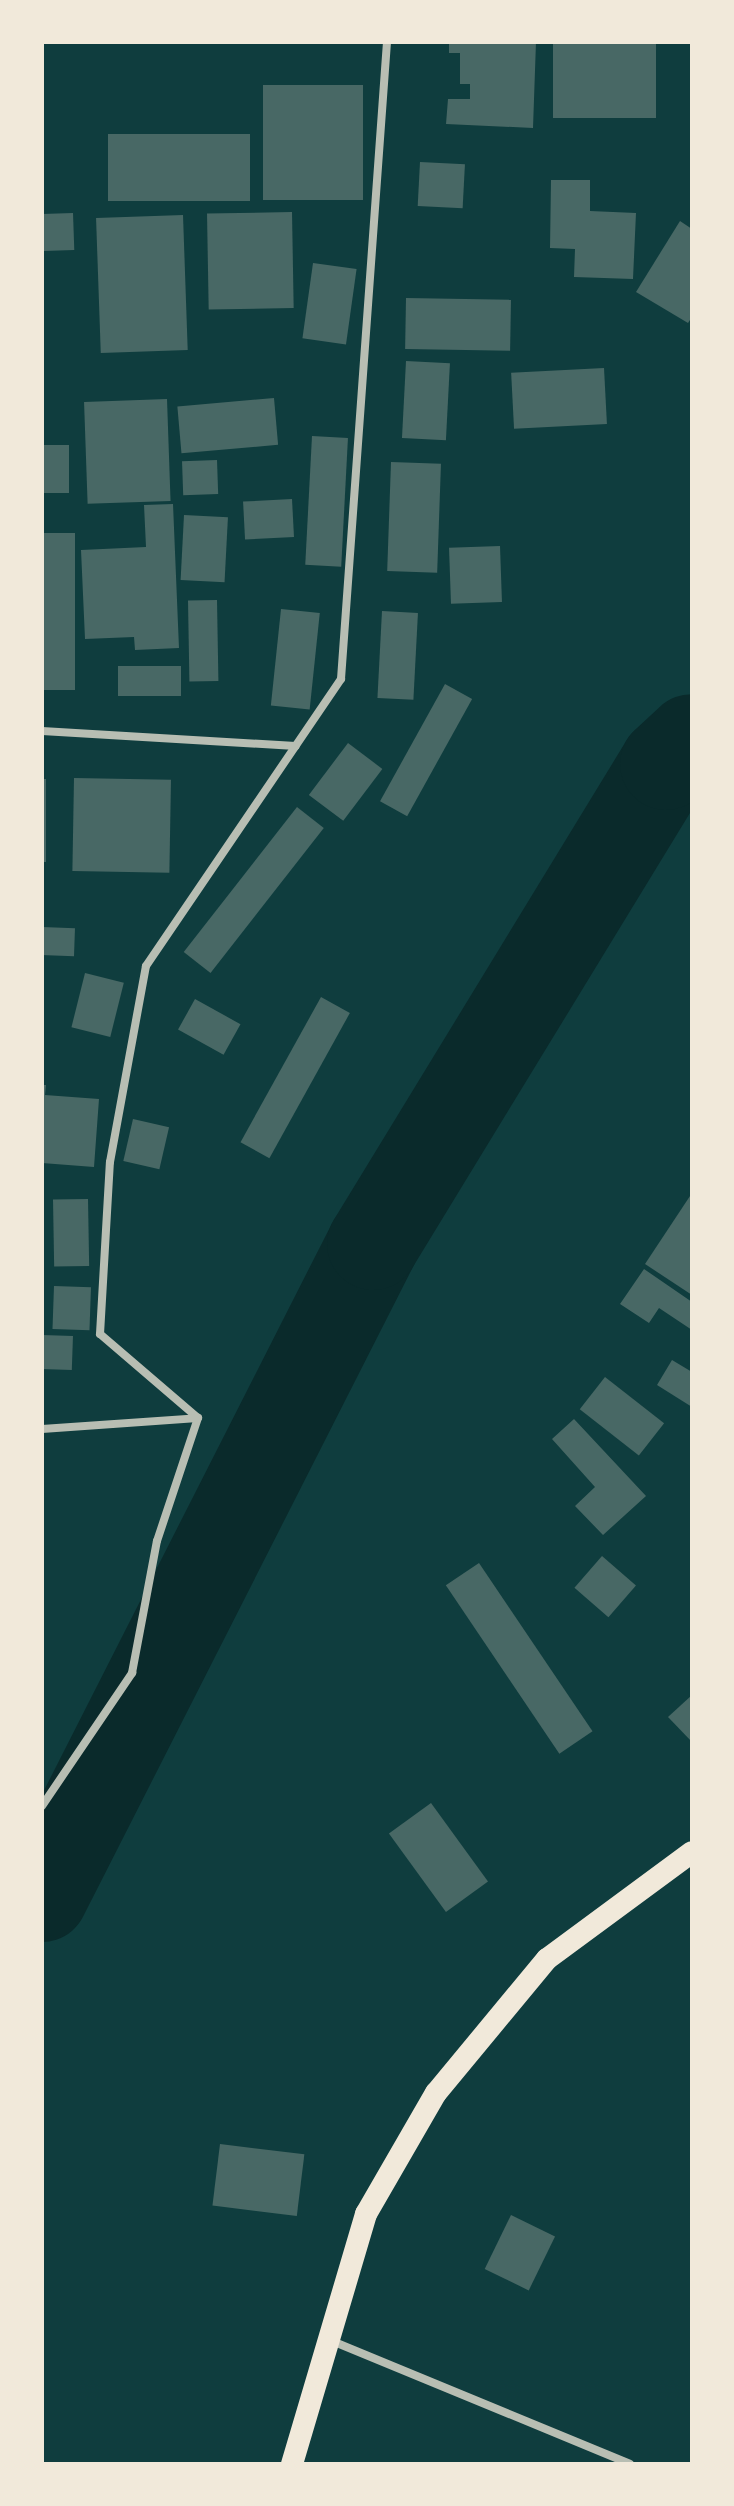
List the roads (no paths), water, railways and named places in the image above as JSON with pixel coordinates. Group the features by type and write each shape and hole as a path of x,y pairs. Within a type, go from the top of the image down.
{"highway":[{"path":"292,2464 366,2214 436,2093 547,1959 692,1852"}],"street":[{"path":"198,1418 100,1334 110,1162 146,966 341,679 387,42"},
{"path":"42,731 296,746"},
{"path":"42,1429 198,1418"},
{"path":"42,1806 132,1673 157,1541 198,1418"},
{"path":"327,2340 630,2464"}],"waterway":[{"path":"42,1896 373,1244 666,764 692,740"}]}
